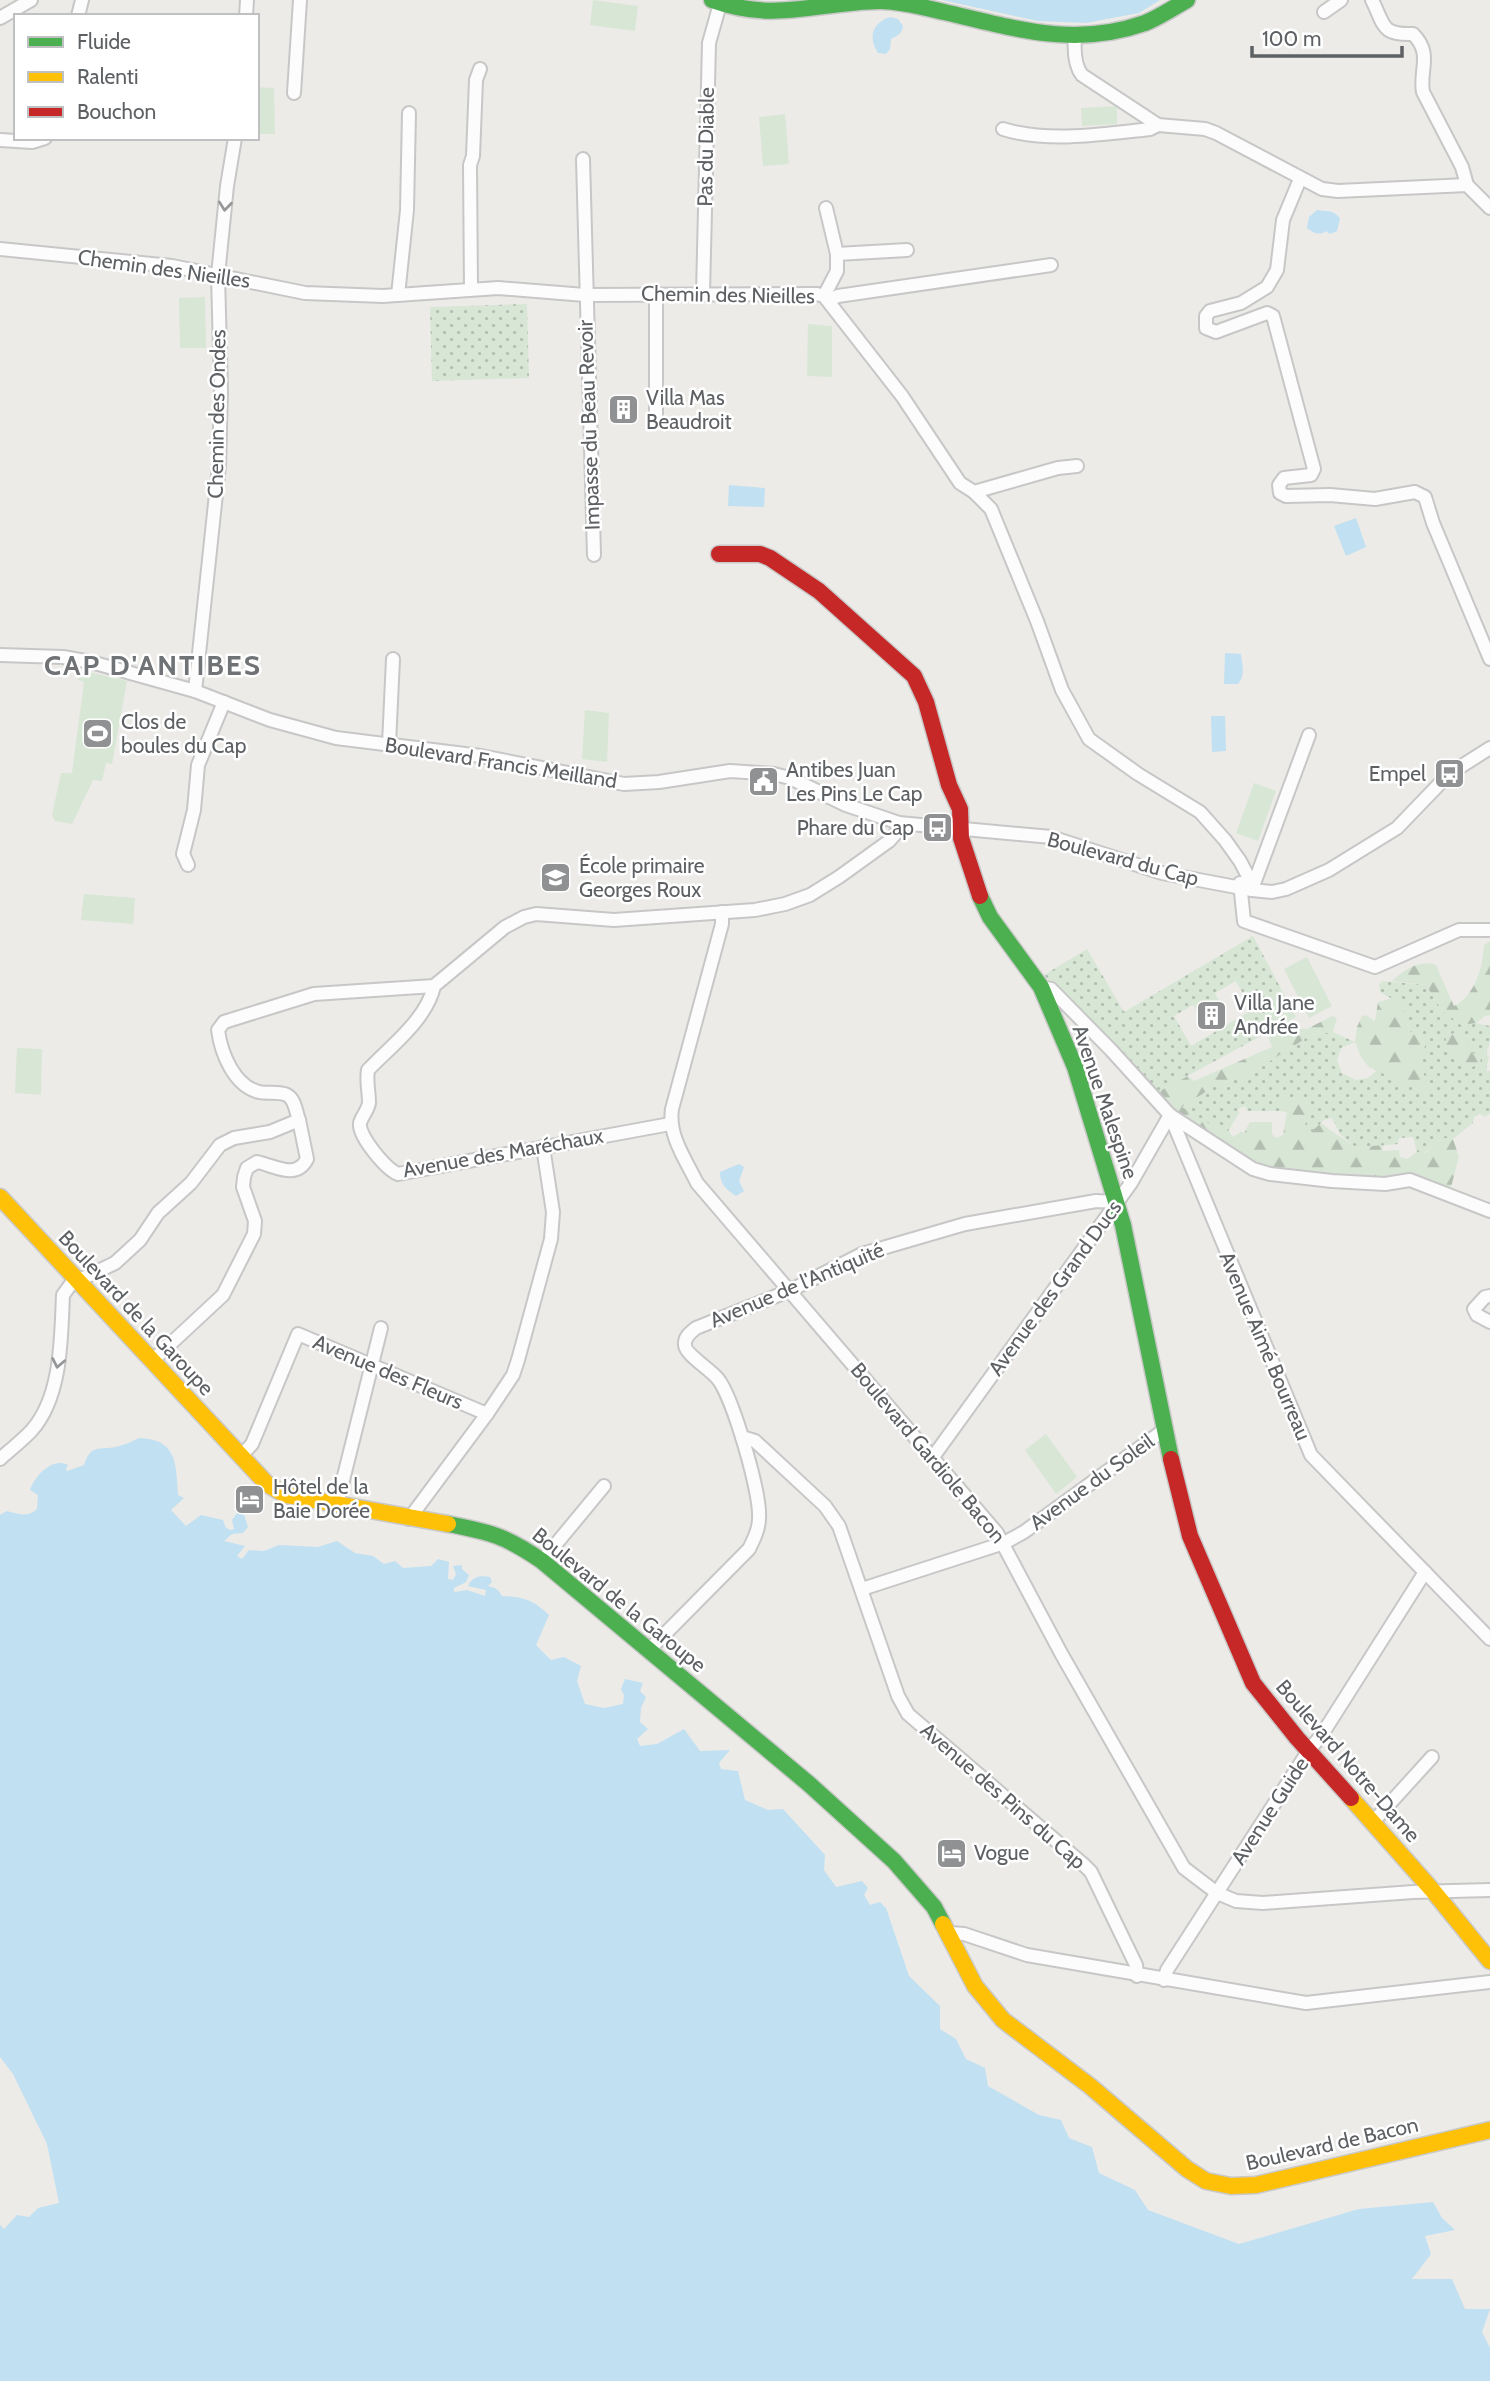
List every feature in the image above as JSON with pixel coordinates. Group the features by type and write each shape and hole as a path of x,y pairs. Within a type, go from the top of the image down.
{"street":[{"path":"0,18 31,0"},
{"path":"294,93 300,0"},
{"path":"716,2 743,11 764,13 808,12 863,1 882,1 1041,35 1075,37 1114,33 1141,26 1187,0"},
{"path":"1324,12 1342,0"},
{"path":"1372,0 1389,32 1395,35 1413,34 1418,39 1424,56 1425,73 1421,82 1423,92 1462,167 1467,185 1490,208"},
{"name":"Pas du Diable","path":"703,293 709,41 716,2"},
{"path":"1075,37 1076,60 1082,75 1158,125 1205,129 1216,133 1322,189 1338,191 1467,185"},
{"path":"471,289 470,165 473,156 476,80 480,69"},
{"path":"398,295 407,210 409,113"},
{"path":"1003,129 1017,133 1078,136 1150,129 1158,125"},
{"path":"0,140 38,140"},
{"name":"Chemin des Ondes","path":"195,691 219,466 218,275 235,140"},
{"name":"Impasse du Beau Revoir","path":"583,159 593,555"},
{"path":"1300,179 1283,220 1277,270 1267,287 1241,303 1210,311 1206,316 1206,328 1216,332 1267,313 1273,316 1314,469 1311,475 1284,478 1279,485 1280,493 1286,496 1330,495 1375,499 1415,492 1425,497 1433,523 1490,659"},
{"path":"825,208 837,254 836,271 827,298 1051,265"},
{"name":"Chemin des Nieilles","path":"0,249 172,266 305,293 398,295 498,288 585,295 817,293 827,298 902,397 960,483 974,492 991,509 1062,690 1089,739 1138,774 1200,812 1240,861 1250,880 1246,889"},
{"path":"837,254 907,250"},
{"path":"656,293 656,415"},
{"path":"974,492 1058,468 1077,466"},
{"name":"Avenue Malespine","path":"719,554 760,554 770,558 820,591 914,676 926,702 949,785 960,808 961,838 975,886 990,917 1041,987 1075,1067 1117,1202"},
{"name":"Boulevard Francis Meilland","path":"0,655 73,658 195,691 270,720 318,734 481,756 624,784 659,782 730,771 775,774 790,778 846,805 899,823 962,829"},
{"path":"389,744 393,659"},
{"path":"188,865 183,854 194,810 198,765 224,702"},
{"path":"1309,735 1246,889 1244,921 1375,967 1459,930 1490,930"},
{"name":"Boulevard du Cap","path":"962,829 1051,837 1161,873 1246,889 1282,890 1329,870 1397,828 1449,775 1490,748"},
{"path":"152,1361 223,1295 254,1234 255,1221 243,1187 247,1168 257,1162 295,1171 302,1168 307,1159 299,1120 293,1101 287,1094 258,1092 236,1078 220,1043 218,1030 225,1022 314,994 434,986 505,927 524,917 550,914 614,920 775,906 810,895 839,877 889,841 897,832 899,823"},
{"path":"670,1124 722,924 722,912"},
{"name":"Avenue des Maréchaux","path":"434,986 431,999 368,1070 366,1078 369,1106 360,1122 361,1133 389,1170 398,1174 670,1124"},
{"path":"1041,987 1051,989 1170,1115 1253,1169 1270,1174 1332,1181 1385,1184 1410,1180 1490,1211"},
{"name":"Avenue des Grand Ducs","path":"933,1457 1131,1183 1170,1115"},
{"name":"Avenue Aimé Bourreau","path":"1170,1115 1311,1455 1490,1639"},
{"path":"0,1458 34,1429 50,1396 60,1357 63,1295 71,1284 116,1263 141,1240 158,1213 191,1183 220,1145 234,1138 270,1132 299,1120"},
{"name":"Boulevard Gardiole Bacon","path":"670,1124 697,1183 1004,1543 1062,1655 1184,1868 1217,1893 1236,1901 1263,1903 1490,1890"},
{"path":"409,1519 487,1413 516,1368 551,1239 553,1212 543,1147"},
{"name":"Boulevard de la Garoupe","path":"0,1197 267,1484 286,1495 491,1532 518,1544 542,1561 808,1784 894,1861 934,1907 950,1933 975,1986 1003,2020 1090,2086"},
{"name":"Avenue de l'Antiquité","path":"648,1651 749,1549 757,1532 760,1516 742,1437 728,1395 711,1371 688,1353 684,1345 687,1336 696,1328 791,1290 862,1254 965,1224 1096,1201 1117,1202"},
{"name":"Boulevard Notre-Dame","path":"1117,1202 1164,1430 1190,1536 1253,1683 1434,1892 1490,1961"},
{"path":"1490,1296 1485,1297 1474,1309 1477,1315 1490,1322"},
{"path":"337,1504 381,1328"},
{"name":"Avenue des Fleurs","path":"240,1457 252,1444 298,1334 487,1413"},
{"name":"Avenue du Soleil","path":"862,1590 1004,1543 1024,1532 1164,1430"},
{"name":"Avenue des Pins du Cap","path":"742,1437 755,1441 825,1506 839,1526 847,1542 898,1696 908,1714 1091,1872 1136,1965 1137,1976"},
{"path":"542,1561 604,1486"},
{"name":"Avenue Guide","path":"1164,1980 1167,1970 1425,1572"},
{"path":"1373,1822 1433,1757"},
{"path":"950,1933 964,1934 1027,1955 1306,2003 1490,1982"},
{"name":"Boulevard de Bacon","path":"1090,2086 1187,2169 1206,2180 1231,2186 1256,2185 1490,2130"}],"green space":[{"path":"593,0 638,6 635,31 590,25"},
{"path":"259,87 274,88 275,134 259,134"},
{"path":"1117,106 1117,124 1082,126 1081,108"},
{"path":"785,114 789,164 763,166 759,117"},
{"path":"205,297 206,348 180,348 179,298"},
{"path":"527,304 529,378 432,381 430,307"},
{"path":"808,324 832,326 832,377 807,376"},
{"name":"Clos de boules du Cap","path":"80,670 127,681 112,764 106,763 102,781 93,780 72,824 55,821 52,815 61,773 72,773 84,682 78,680"},
{"path":"585,710 609,713 607,762 582,759"},
{"path":"1254,783 1276,791 1258,841 1236,833"},
{"path":"84,894 135,898 133,924 81,920"},
{"path":"1253,936 1296,1017 1156,1093 1122,1054 1044,975 1087,949 1124,1012","holes":["1236,981 1252,1010 1191,1046 1174,1016 1193,1005 1198,1013 1219,1001 1215,993"]},
{"path":"1490,941 1490,1015 1476,1023 1461,1025 1441,1009 1426,985 1392,981 1412,967 1424,963 1436,965 1454,1006 1472,988 1480,971 1484,945"},
{"path":"1307,957 1332,1006 1309,1018 1284,969"},
{"path":"1383,981 1426,985 1441,1009 1461,1025 1476,1023 1490,1026 1486,1070 1490,1071 1490,1113 1485,1117 1480,1114 1474,1117 1473,1123 1453,1139 1442,1138 1423,1154 1417,1152 1413,1137 1399,1138 1398,1144 1356,1148 1340,1134 1332,1118 1324,1120 1308,1136 1302,1133 1311,1107 1303,1100 1284,1099 1280,1104 1280,1111 1247,1111 1245,1106 1238,1109 1239,1113 1226,1135 1182,1107 1218,1084 1251,1073 1311,1035 1333,1032 1355,1042 1341,1048 1337,1060 1342,1073 1356,1080 1368,1078 1377,1070 1421,1091 1421,1059 1425,1045 1418,1035 1409,1031 1403,1005 1380,992 1379,984"},
{"path":"1392,998 1403,1005 1409,1031 1418,1035 1425,1045 1422,1068 1432,1089 1421,1091 1369,1067 1362,1059 1355,1042 1362,1016 1366,1015 1375,1021 1378,1002"},
{"path":"1332,1016 1337,1018 1333,1032 1311,1035 1251,1073 1218,1084 1182,1107 1226,1134 1228,1130 1233,1137 1244,1133 1250,1122 1272,1122 1272,1134 1276,1138 1283,1135 1287,1112 1280,1111 1280,1104 1284,1099 1303,1100 1311,1107 1303,1133 1308,1135 1321,1123 1356,1148 1382,1145 1383,1151 1399,1150 1400,1157 1407,1159 1417,1152 1424,1154 1442,1138 1453,1139 1459,1157 1451,1187 1441,1190 1410,1180 1270,1174 1170,1115 1156,1093 1188,1076 1194,1081 1272,1047 1267,1033 1289,1021 1297,1029 1307,1029"},
{"path":"1454,1033 1462,1036 1472,1053 1478,1054 1481,1061 1471,1068 1460,1064 1448,1052 1445,1041 1447,1035"},
{"path":"17,1048 42,1049 41,1095 15,1093"},
{"path":"1046,1434 1077,1477 1056,1494 1025,1450"}],"water":[{"path":"942,0 1160,0 1139,13 1086,23 1038,21"},
{"path":"890,17 898,19 902,29 891,39 890,49 886,54 878,53 873,41 874,31 879,23"},
{"path":"1317,210 1338,216 1340,219 1337,231 1319,234 1307,228 1309,217"},
{"path":"729,485 765,488 764,507 728,506"},
{"path":"1356,518 1366,547 1346,556 1334,526"},
{"path":"1225,653 1241,654 1243,673 1238,684 1224,684"},
{"path":"1211,716 1225,716 1226,751 1212,752"},
{"path":"739,1164 744,1167 739,1181 744,1191 736,1196 724,1186 720,1172"},
{"path":"139,1438 161,1443 172,1455 178,1495 184,1498 171,1510 186,1526 201,1515 223,1520 226,1528 231,1530 234,1529 232,1520 239,1510 244,1515 248,1527 243,1533 232,1534 224,1541 245,1546 237,1556 242,1559 249,1550 264,1551 279,1545 318,1547 337,1541 355,1553 373,1556 384,1564 395,1561 403,1568 431,1566 438,1559 449,1562 448,1579 453,1580 456,1574 453,1566 462,1565 462,1569 469,1575 466,1582 454,1588 454,1592 467,1590 485,1596 486,1590 468,1586 477,1577 490,1577 492,1582 488,1586 496,1589 502,1596 528,1600 549,1615 536,1645 551,1660 564,1657 581,1666 577,1681 585,1704 604,1708 623,1704 624,1695 621,1689 625,1679 643,1683 640,1691 646,1697 641,1708 640,1722 648,1729 637,1739 640,1746 657,1744 684,1729 700,1751 730,1750 719,1763 721,1769 738,1771 745,1800 768,1810 783,1809 825,1855 824,1870 836,1887 862,1881 868,1888 864,1895 870,1905 880,1902 886,1908 909,1976 940,2006 940,2029 956,2039 966,2059 985,2068 988,2086 1039,2115 1061,2120 1069,2138 1092,2147 1099,2173 1135,2190 1148,2210 1239,2244 1359,2209 1433,2202 1442,2218 1455,2230 1425,2236 1431,2254 1412,2279 1452,2279 1465,2309 1490,2309 1482,2332 1490,2348 1490,2381 0,2381 0,2225 4,2229 17,2215 29,2217 38,2208 59,2203 47,2144 13,2074 0,2057 0,1515 7,1511 19,1514 34,1512 37,1509 38,1495 30,1490 40,1474 50,1466 62,1463 68,1465 67,1471 84,1465 93,1451 119,1446"}],"traffic: fast":[{"path":"712,0 735,7 777,11 889,1 1002,26 1072,35 1096,34 1145,23 1187,0"},
{"path":"980,896 990,917 1041,987 1075,1067 1123,1225 1171,1459"},
{"path":"448,1524 497,1536 542,1561 809,1784 894,1861 934,1907 943,1924"}],"traffic: slow":[{"path":"0,1197 267,1484 286,1495 448,1524"},
{"path":"1351,1798 1434,1892 1490,1961"},
{"path":"943,1924 975,1986 1003,2020 1090,2086 1187,2169 1206,2181 1231,2186 1256,2185 1490,2130"}],"traffic: jam":[{"path":"719,554 760,554 770,558 819,591 914,676 926,702 949,785 960,809 961,838 980,896"},
{"path":"1171,1459 1190,1536 1253,1683 1297,1738 1351,1798"}],"place":[{"name":"Villa Mas Beaudroit","path":"623,410"},
{"name":"Clos de boules du Cap","path":"98,734"},
{"name":"Empel","path":"1449,774"},
{"name":"Antibes Juan Les Pins Le Cap","path":"763,782"},
{"name":"Phare du Cap","path":"937,828"},
{"name":"École primaire Georges Roux","path":"556,878"},
{"name":"Villa Jane Andrée","path":"1211,1015"},
{"name":"Hôtel de la Baie Dorée","path":"250,1499"},
{"name":"Vogue","path":"951,1853"}],"district":[{"name":"CAP D'ANTIBES","path":"153,665"}]}
